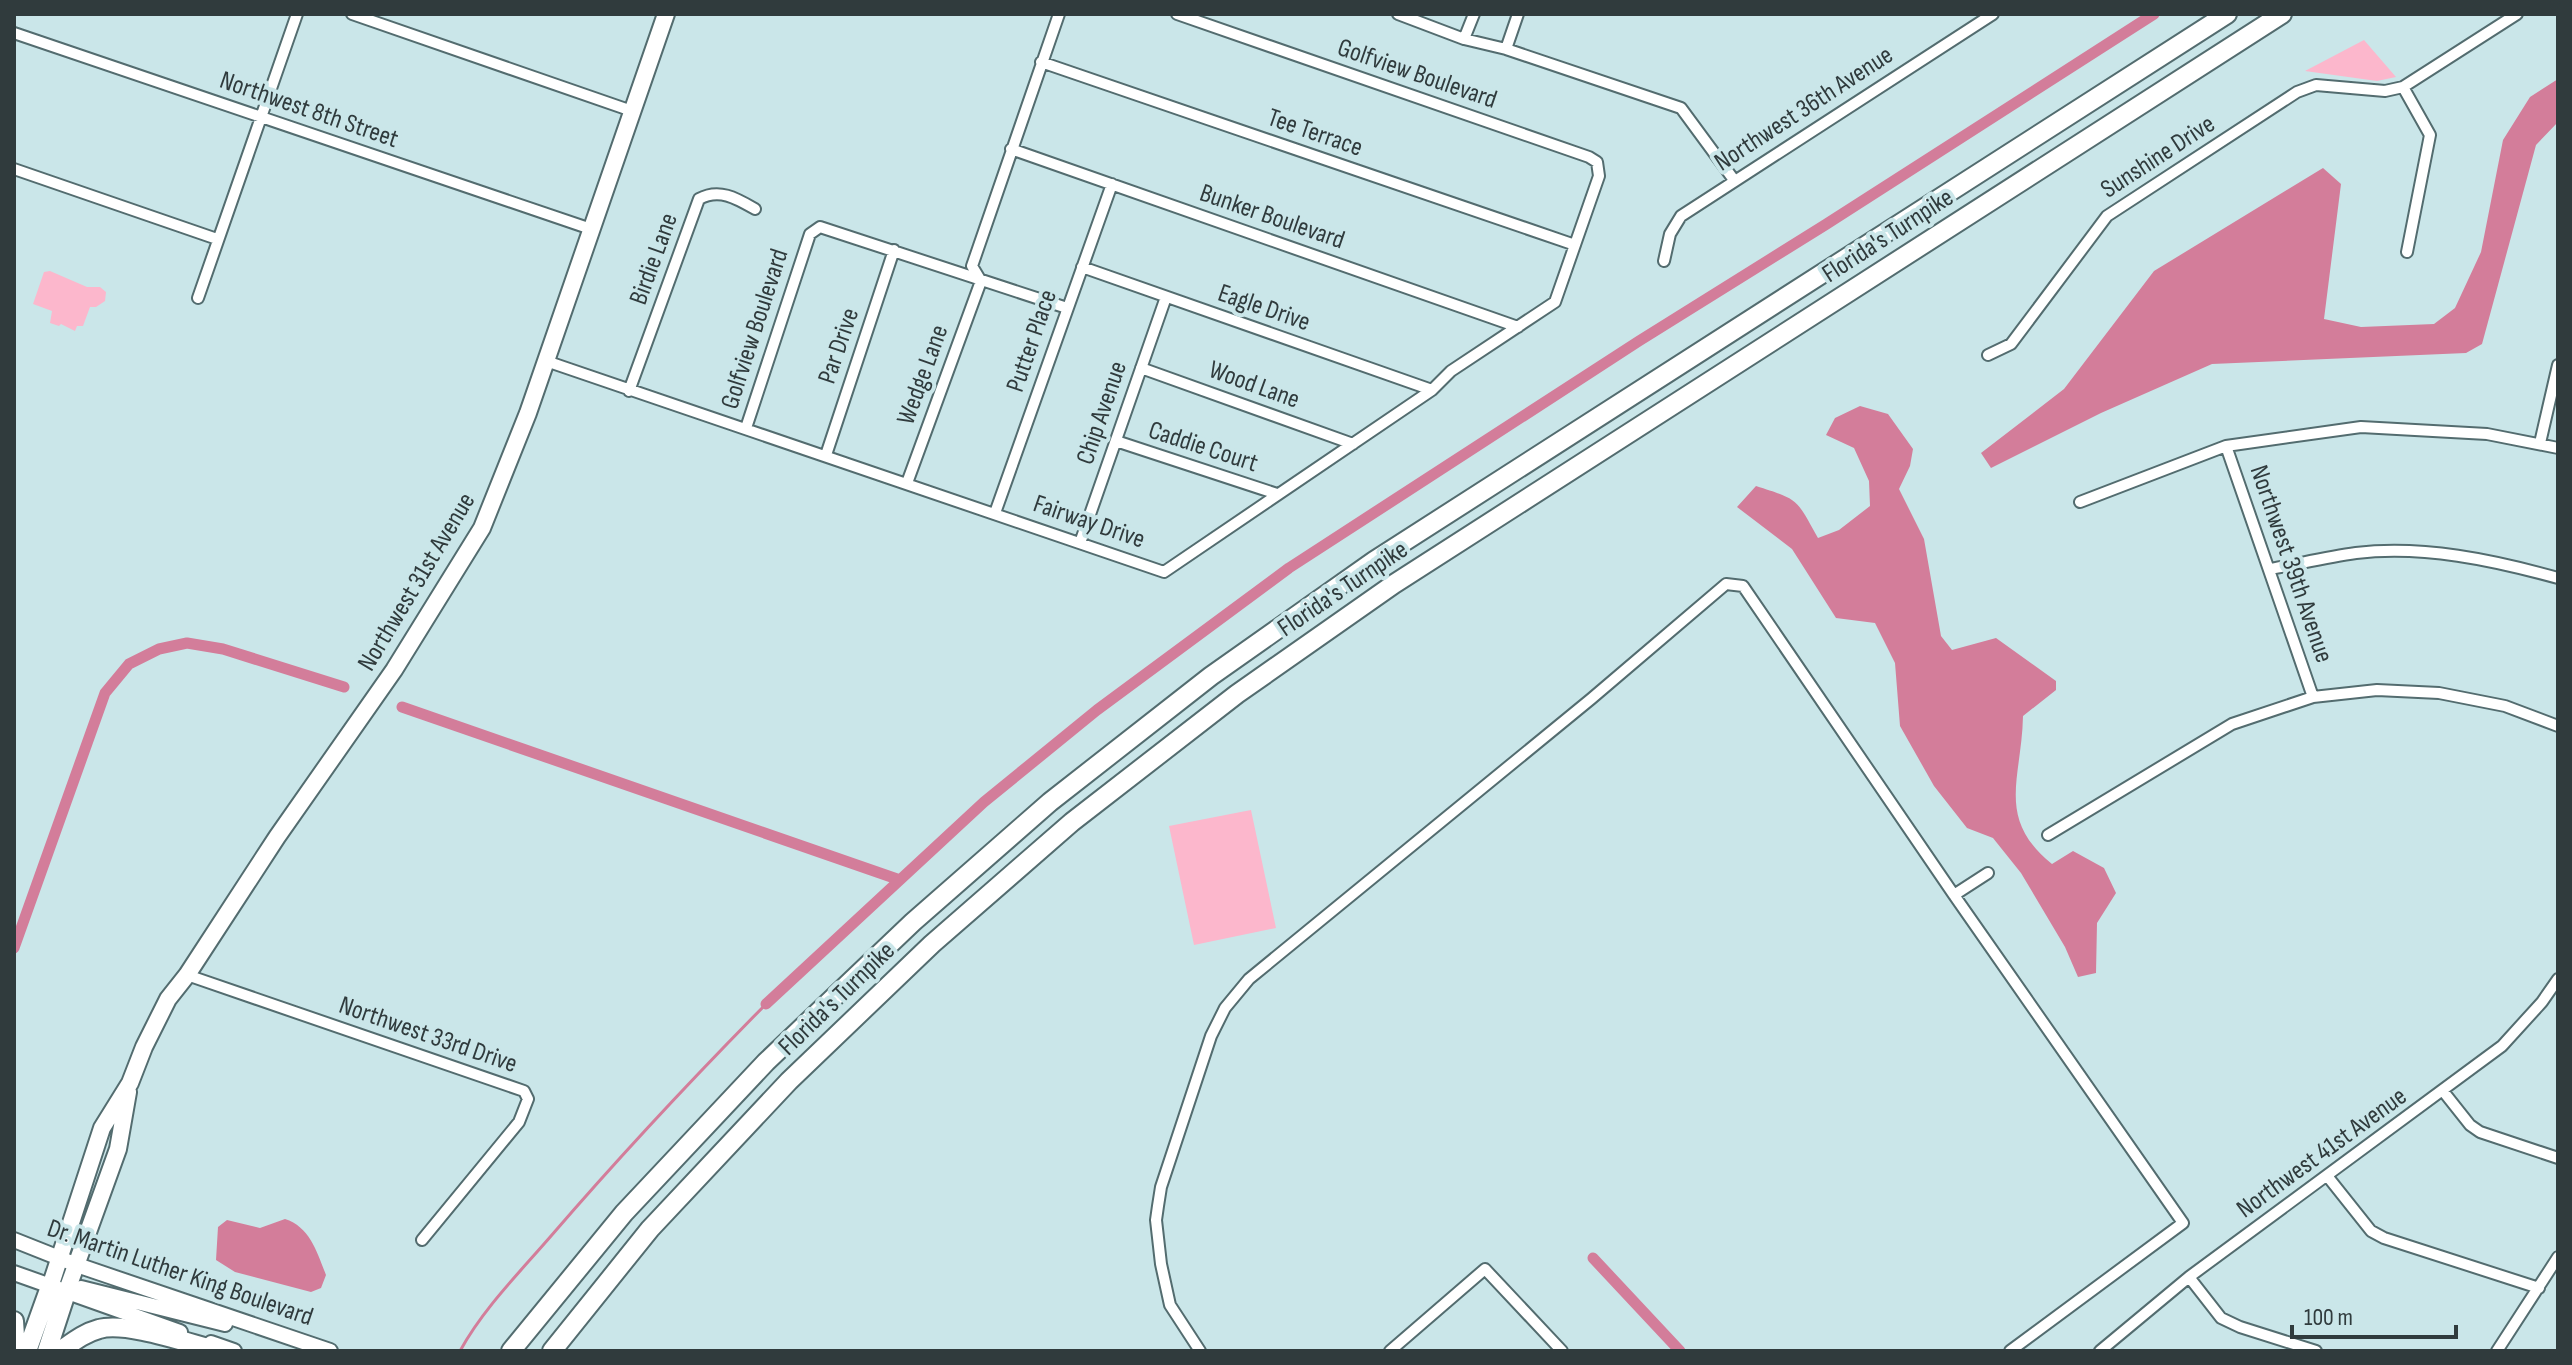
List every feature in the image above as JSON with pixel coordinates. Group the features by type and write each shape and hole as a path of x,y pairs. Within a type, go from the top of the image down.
{"highway":[{"name":"Florida's Turnpike","path":"511,1351 624,1213 766,1062 913,922 1050,802 1198,686 1374,561 2227,14"},
{"name":"Florida's Turnpike","path":"552,1351 661,1218 789,1081 921,955 1072,822 1237,694 1394,584 2282,14"},
{"path":"27,1351 58,1290"},
{"path":"47,1351 58,1290"},
{"path":"14,1321 16,1351"},
{"path":"60,1351 81,1336 102,1327 127,1328 219,1351"}],"main road":[{"name":"Northwest 31st Avenue","path":"58,1290 58,1257 102,1128 130,1083 168,999 394,670 482,528 507,470 666,14"},
{"name":"Northwest 31st Avenue","path":"58,1290 77,1265 118,1149 130,1083"},
{"name":"Dr. Martin Luther King Boulevard","path":"14,1240 77,1265 330,1351"},
{"path":"14,1273 234,1351"},
{"path":"58,1290 81,1288 234,1327 258,1326"}],"street":[{"path":"198,298 297,14"},
{"path":"352,14 632,111"},
{"path":"981,281 972,266 1059,14"},
{"name":"Golfview Boulevard","path":"1177,14 1597,162"},
{"path":"1398,14 1464,39 1506,49 1681,108 1734,180"},
{"path":"1464,39 1474,14"},
{"path":"1506,49 1518,14"},
{"name":"Northwest 36th Avenue","path":"1664,261 1670,234 1681,216 1993,14"},
{"name":"Sunshine Drive","path":"1988,355 2011,344 2107,216 2284,101 2316,85 2385,91 2403,87 2517,14"},
{"name":"Northwest 8th Street","path":"14,33 591,229"},
{"name":"Tee Terrace","path":"1041,62 1575,245"},
{"path":"2403,87 2430,135 2407,252"},
{"name":"Bunker Boulevard","path":"1011,149 1518,327"},
{"name":"Fairway Drive","path":"546,361 1164,572 1432,390 1451,371 1555,302 1599,176 1597,162"},
{"path":"14,169 217,239"},
{"name":"Putter Place","path":"995,513 1112,184"},
{"name":"Birdie Lane","path":"629,391 699,199 720,193 755,209"},
{"name":"Golfview Boulevard","path":"746,428 810,234 820,227 1067,308"},
{"name":"Par Drive","path":"826,455 894,250"},
{"name":"Eagle Drive","path":"1082,267 1432,390"},
{"name":"Wedge Lane","path":"907,483 981,281"},
{"name":"Chip Avenue","path":"1080,543 1166,297"},
{"path":"2540,443 2558,365"},
{"name":"Wood Lane","path":"1141,368 1353,444"},
{"path":"2080,502 2226,446 2361,427 2447,430 2558,448"},
{"name":"Caddie Court","path":"1116,441 1277,494"},
{"name":"Northwest 39th Avenue","path":"2226,446 2313,697"},
{"path":"2270,569 2357,553 2410,551 2502,563 2558,578"},
{"path":"1200,1351 1170,1305 1156,1220 1161,1187 1211,1036 1225,1008 1249,979 1591,699 1726,584 1743,586 2183,1223 2010,1351"},
{"path":"2048,835 2232,724 2313,697 2377,690 2439,693 2505,706 2558,726"},
{"path":"1954,895 1988,873"},
{"name":"Northwest 33rd Drive","path":"187,975 524,1091 528,1099 519,1122 422,1240"},
{"name":"Northwest 41st Avenue","path":"2100,1351 2189,1277 2502,1046 2542,1002 2558,979"},
{"path":"2443,1091 2470,1125 2480,1132 2558,1158"},
{"path":"2328,1177 2371,1231 2384,1238 2539,1288"},
{"path":"2497,1351 2558,1257"},
{"path":"1390,1351 1485,1269 1562,1351"},
{"path":"2189,1277 2221,1318 2316,1351"}],"shaded area":[{"path":"2364,40 2396,77 2377,81 2305,71"},
{"path":"2558,79 2558,122 2536,145 2482,344 2466,353 2212,364 2101,413 1991,468 1981,453 2064,389 2154,271 2323,168 2341,184 2324,319 2361,327 2434,324 2455,308 2481,252 2503,140 2530,97"},
{"path":"50,271 87,287 100,287 106,292 105,301 90,307 83,326 77,326 75,331 61,324 50,323 52,311 33,304 44,272"},
{"path":"1860,406 1888,414 1913,449 1910,466 1899,489 1924,539 1941,636 1952,650 1996,638 2056,681 2056,690 2023,716 2016,796 2018,813 2023,830 2034,847 2052,864 2073,851 2104,868 2116,893 2097,923 2096,973 2078,977 2065,947 2021,873 1993,838 1967,828 1934,786 1900,726 1895,663 1875,623 1836,618 1792,549 1737,507 1756,486 1789,498 1800,508 1818,538 1839,530 1870,506 1869,481 1854,448 1826,435 1835,418"},
{"path":"1251,810 1276,928 1194,945 1169,826"},
{"path":"285,1219 301,1228 316,1249 326,1275 321,1288 311,1292 235,1272 216,1260 218,1227 227,1220 260,1228"}],"waterway":[{"path":"766,1004 984,802 1097,710 1289,568 2154,14"},
{"path":"14,948 105,693 129,664 159,649 187,643 223,649 344,687"},
{"path":"402,707 900,880"},
{"path":"460,1351 490,1306 577,1206 766,1004"},
{"path":"1593,1258 1680,1351"}]}
